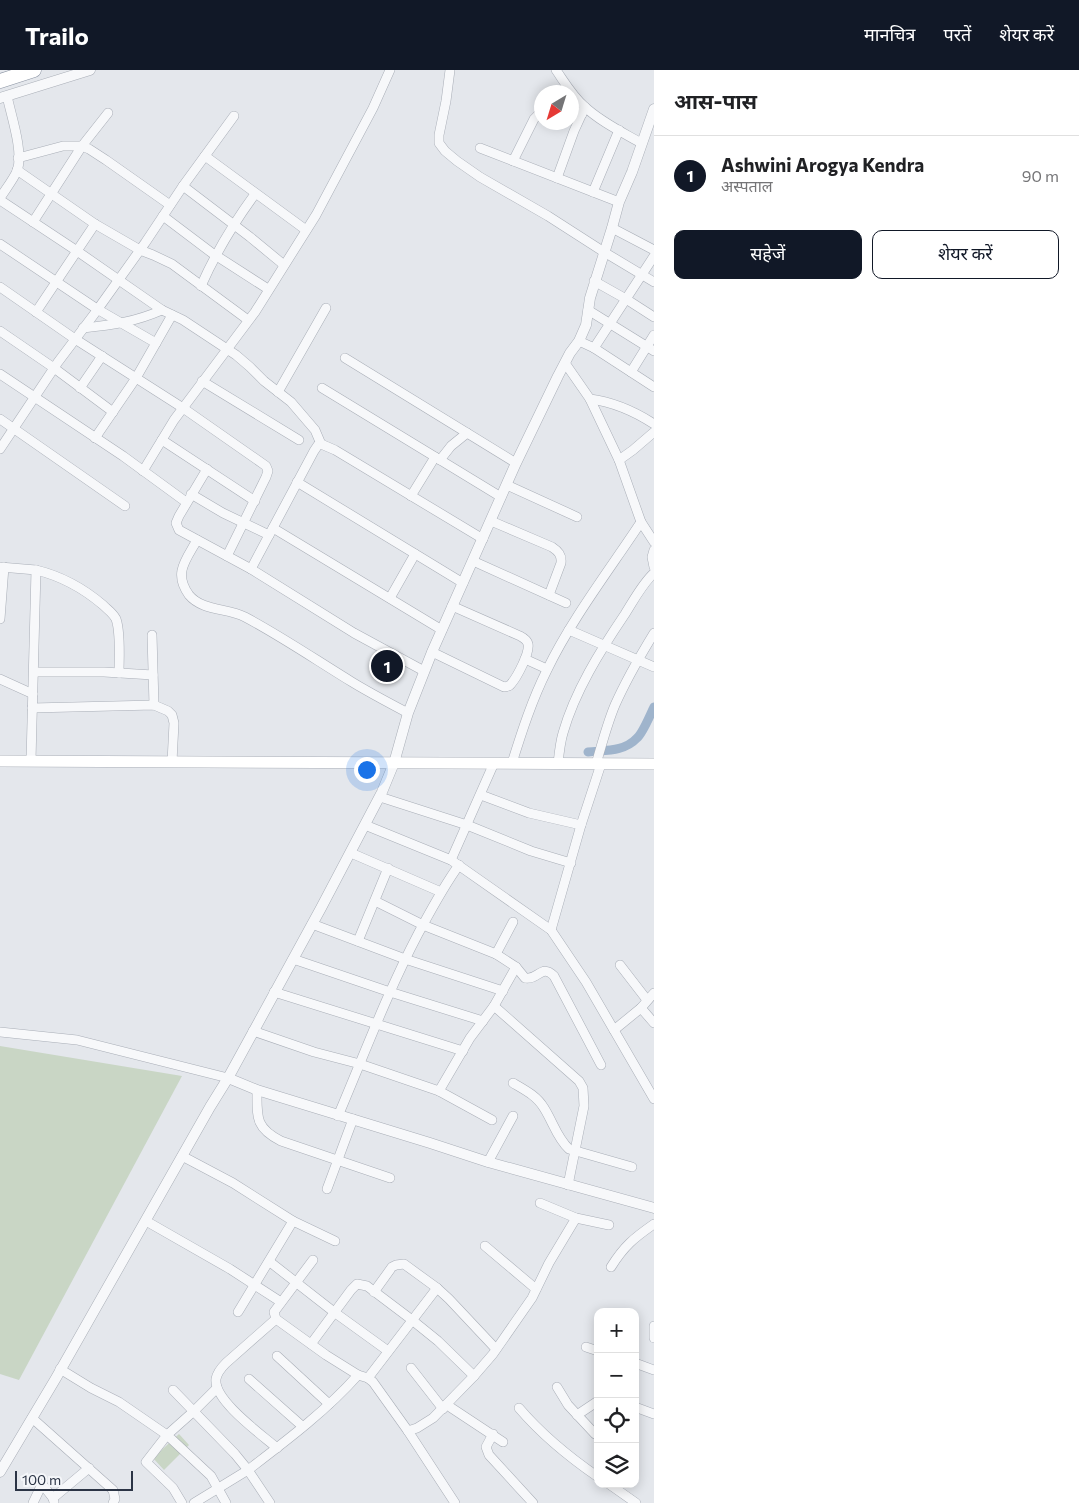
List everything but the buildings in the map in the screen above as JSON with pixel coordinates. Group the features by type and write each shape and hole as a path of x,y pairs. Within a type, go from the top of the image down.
{"highway":[{"path":"0,81 34,70"}],"main road":[{"path":"0,761 558,764 598,760 654,764"}],"street":[{"path":"90,70 3,97 17,137 18,158 17,170 0,199 162,310 183,320 250,367 264,382 291,402 315,430 322,444 483,539"},
{"path":"143,471 202,381 255,312 316,216 374,108 390,70"},
{"path":"450,70 439,134 439,143 445,151 480,177 548,216 654,282"},
{"path":"556,70 583,111"},
{"path":"0,1472 146,1221 210,1106 228,1078 351,853 380,796 394,763 408,713 452,606 516,463 565,362 579,341 586,325 594,281 619,202 632,172 654,109"},
{"path":"579,111 583,111 641,143"},
{"path":"557,178 583,111"},
{"path":"33,222 82,146 108,113"},
{"path":"0,450 54,368 234,116"},
{"path":"513,161 534,119"},
{"path":"593,192 619,130"},
{"path":"18,158 63,146 82,146 106,160 170,205"},
{"path":"480,148 619,202"},
{"path":"205,156 254,194 306,230"},
{"path":"17,170 95,224 140,250 172,264 248,320"},
{"path":"183,186 284,265"},
{"path":"201,286 215,255 233,224 254,194"},
{"path":"163,216 215,255 268,289"},
{"path":"36,312 95,224"},
{"path":"612,228 654,250"},
{"path":"0,244 97,309 156,343"},
{"path":"594,348 654,256"},
{"path":"594,281 654,317"},
{"path":"0,287 75,339 183,408 266,466 268,471 266,477 227,556"},
{"path":"278,392 326,308"},
{"path":"83,328 121,324 145,318 162,310"},
{"path":"588,310 650,349"},
{"path":"94,438 136,378 172,315"},
{"path":"0,331 113,412"},
{"path":"631,372 650,349 654,335"},
{"path":"579,341 594,348 654,387"},
{"path":"80,388 102,356"},
{"path":"345,358 516,463"},
{"path":"565,362 590,399 619,460 641,522 654,542"},
{"path":"0,374 143,471 189,498 243,523 271,532 390,598 442,630"},
{"path":"202,381 298,440"},
{"path":"322,388 501,497"},
{"path":"590,399 618,404 654,424"},
{"path":"0,419 125,506"},
{"path":"619,460 654,432"},
{"path":"411,496 437,458 466,433"},
{"path":"162,440 256,500"},
{"path":"251,569 314,451 318,445 322,444"},
{"path":"207,469 179,516 176,524 180,530 251,569 354,632 424,671"},
{"path":"297,482 463,583"},
{"path":"507,485 577,517"},
{"path":"491,521 552,547 560,554 562,558 561,563 549,595"},
{"path":"512,763 529,709 548,669 570,630 641,522"},
{"path":"197,540 180,573 183,583 192,598 208,606 236,612 408,713"},
{"path":"654,550 652,557 654,567"},
{"path":"390,598 415,554"},
{"path":"473,561 566,603"},
{"path":"0,619 2,567 36,570 66,580 87,592 112,614 116,621 119,673"},
{"path":"31,760 36,570"},
{"path":"558,764 562,735 573,705 604,646 645,583 654,573"},
{"path":"432,652 504,687 511,684 525,659 528,650 526,640 452,606"},
{"path":"570,630 654,668"},
{"path":"551,930 571,863 602,741 615,706 654,633"},
{"path":"152,635 154,705"},
{"path":"525,659 548,669"},
{"path":"34,672 154,675"},
{"path":"0,679 33,694"},
{"path":"32,708 154,705 161,707 172,715 174,723 172,762"},
{"path":"338,1116 375,1024 405,959 455,863 467,825 494,764"},
{"path":"481,795 529,813 581,825"},
{"path":"380,796 467,825 531,851 571,863"},
{"path":"365,826 455,863 551,930 586,982 654,1097"},
{"path":"351,853 441,892"},
{"path":"358,941 388,868"},
{"path":"375,901 422,925 496,954 516,967 525,978 529,979 544,971 548,971 554,976 601,1065"},
{"path":"496,954 513,922"},
{"path":"312,924 405,959 503,992"},
{"path":"293,958 390,992 483,1021"},
{"path":"620,965 647,1000"},
{"path":"439,1091 462,1051 503,992 516,967"},
{"path":"274,992 462,1051"},
{"path":"614,1030 641,1008 654,992"},
{"path":"494,1006 579,1081 583,1088 584,1106 568,1185"},
{"path":"641,1008 654,1023"},
{"path":"253,1031 439,1091 492,1120"},
{"path":"0,1032 77,1040 228,1078 257,1090 488,1162 654,1208"},
{"path":"513,1083 532,1094 539,1101 565,1145 574,1151 632,1167"},
{"path":"257,1090 257,1112 260,1124 268,1135 390,1178"},
{"path":"488,1162 513,1116"},
{"path":"327,1189 353,1119"},
{"path":"182,1156 233,1183 294,1221 336,1241"},
{"path":"540,1203 576,1218 609,1225"},
{"path":"408,1431 433,1418 445,1407 496,1349 532,1298 576,1218"},
{"path":"146,1221 281,1302"},
{"path":"238,1312 294,1221"},
{"path":"611,1267 621,1251 632,1240 654,1224"},
{"path":"485,1246 536,1289"},
{"path":"313,1260 274,1312 276,1319 310,1344 358,1375 368,1378 373,1382 455,1503"},
{"path":"270,1262 388,1351"},
{"path":"374,1292 392,1267 400,1264 410,1268 449,1299 496,1349"},
{"path":"310,1344 357,1284 367,1286 412,1320 438,1341 474,1376"},
{"path":"368,1378 437,1288"},
{"path":"276,1319 222,1367 216,1379 221,1397 277,1448"},
{"path":"654,1326 654,1338"},
{"path":"586,1347 594,1350"},
{"path":"276,1356 329,1404"},
{"path":"639,1364 654,1370"},
{"path":"411,1368 445,1407 503,1442"},
{"path":"60,1370 119,1402 167,1435 211,1476 226,1503"},
{"path":"194,1503 248,1470 277,1448 341,1394 358,1375"},
{"path":"249,1379 302,1426"},
{"path":"557,1387 577,1415 594,1433"},
{"path":"182,1503 173,1488 146,1462 167,1435 217,1388"},
{"path":"173,1390 248,1470 270,1503"},
{"path":"577,1415 594,1404"},
{"path":"519,1408 534,1426 594,1474"},
{"path":"639,1408 654,1414"},
{"path":"32,1418 113,1490 115,1499 113,1503"},
{"path":"492,1434 486,1447 489,1455 533,1503"},
{"path":"33,1503 42,1484 54,1500 88,1468"},
{"path":"615,1488 636,1503"}],"green space":[{"path":"0,1046 182,1076 19,1380 0,1374"},
{"path":"179,1434 189,1445 164,1470 153,1458"}],"waterway":[{"path":"588,752 614,750 632,743 642,732 654,707"}],"place":[{"name":"Ashwini Arogya Kendra","path":"387,666"}]}
